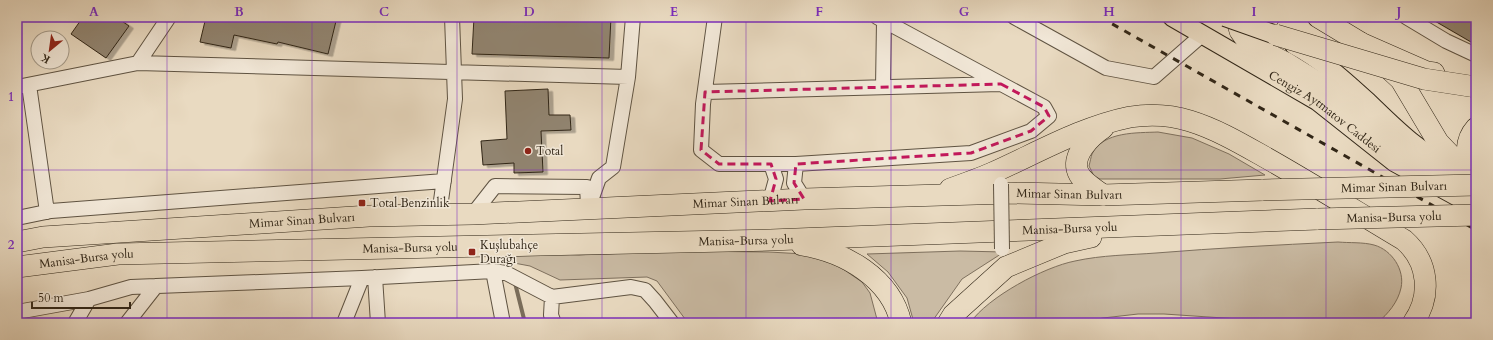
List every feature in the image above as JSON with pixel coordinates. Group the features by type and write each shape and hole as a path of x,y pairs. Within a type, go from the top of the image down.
{"highway":[{"path":"1236,17 1240,31 1250,44 1332,90 1409,155 1476,193"},
{"path":"1318,17 1361,43 1427,72 1476,78"},
{"path":"1286,63 1268,49 1262,37 1263,29 1272,26 1424,79 1476,87"},
{"path":"1361,43 1402,80 1438,142 1458,162 1476,173"},
{"path":"934,195 991,174 1078,134 1114,122 1131,117 1175,117 1203,126 1224,135 1279,165 1404,240 1413,248 1420,259 1424,273 1425,288 1423,303 1413,323"},
{"path":"1103,195 1080,176 1076,165 1078,156 1084,146 1096,133 1114,122"},
{"path":"1476,128 1468,140 1467,151 1471,166 1476,169"},
{"name":"Mimar Sinan Bulvarı","path":"17,242 43,237 369,216 473,214 770,202 804,199 1011,193 1103,195 1476,185"},
{"name":"Manisa-Bursa yolu","path":"17,267 118,254 770,240 1144,225 1476,215"},
{"path":"951,320 1006,267 1064,243 1144,225"},
{"path":"770,240 811,247 840,256 858,266 884,288 894,303 901,323"}],"main road":[{"name":"Cengiz Aytmatov Caddesi","path":"1172,17 1317,101 1394,162 1476,207"},
{"path":"1225,17 1272,26 1321,61 1345,81 1402,134 1437,160 1476,178"}],"street":[{"path":"138,63 169,17"},
{"path":"439,215 455,99 452,17"},
{"path":"588,209 598,178 613,167 628,77 633,17"},
{"path":"715,17 705,92 701,150 719,164 796,164 970,152 1031,131 1049,116 1044,107 880,19"},
{"path":"1014,17 1106,68 1154,77 1202,35"},
{"path":"1406,17 1446,41 1476,55"},
{"path":"880,19 883,87"},
{"path":"47,212 23,86 138,63 628,77"},
{"path":"705,92 1002,84"},
{"path":"770,164 776,178 770,202"},
{"path":"796,164 794,183 804,199"},
{"path":"17,218 47,212 444,181"},
{"path":"1001,184 1002,249"},
{"path":"473,214 495,186 587,187 588,209"},
{"path":"493,270 503,323"},
{"path":"17,312 89,299 131,287 493,270 506,274 552,297 630,288 645,290 672,323"},
{"path":"344,323 368,277"},
{"path":"368,277 378,323"},
{"path":"127,323 156,286"},
{"path":"552,297 551,314 554,323"},
{"path":"75,323 89,299"}],"highlighted area":[{"path":"1001,84 1044,107 1049,116 1031,131 971,153 796,164 794,183 804,199 770,201 776,179 771,164 719,164 701,150 705,92"}],"shaded area":[{"path":"1158,132 1192,138 1229,154 1265,175 1220,179 1100,179 1094,176 1089,166 1092,154 1097,146 1104,141 1112,137 1131,133"},
{"path":"1338,242 1365,243 1374,245 1392,256 1399,268 1402,281 1398,298 1385,316 1377,323 1298,323 1164,314 1138,314 1103,318 1079,323 970,323 978,313 990,303 1018,284 1062,264 1075,261 1116,256 1224,248"},
{"path":"676,251 804,254 837,265 862,282 870,293 878,323 688,323 657,281 647,277 560,280 530,266 514,263 501,257 544,253 579,255"},
{"path":"960,251 1004,252 962,279 931,323 914,323 907,298 888,272 867,254"}],"building":[{"path":"83,17 116,17 129,26 106,58 71,34"},
{"path":"206,17 337,17 328,54 278,42 277,44 234,35 231,48 200,42"},
{"path":"474,17 611,17 609,58 472,54"},
{"path":"1428,17 1476,17 1476,33 1471,42"},
{"path":"548,89 549,115 570,115 571,130 541,131 543,172 514,173 514,163 483,165 481,141 507,139 505,91"}],"waterway":[{"path":"515,283 525,323"}],"railway":[{"path":"1100,17 1476,230"}],"place":[{"name":"Total","path":"528,151"},
{"name":"Total Benzinlik","path":"362,203"},
{"name":"Kuşlubahçe Durağı","path":"472,252"}]}
